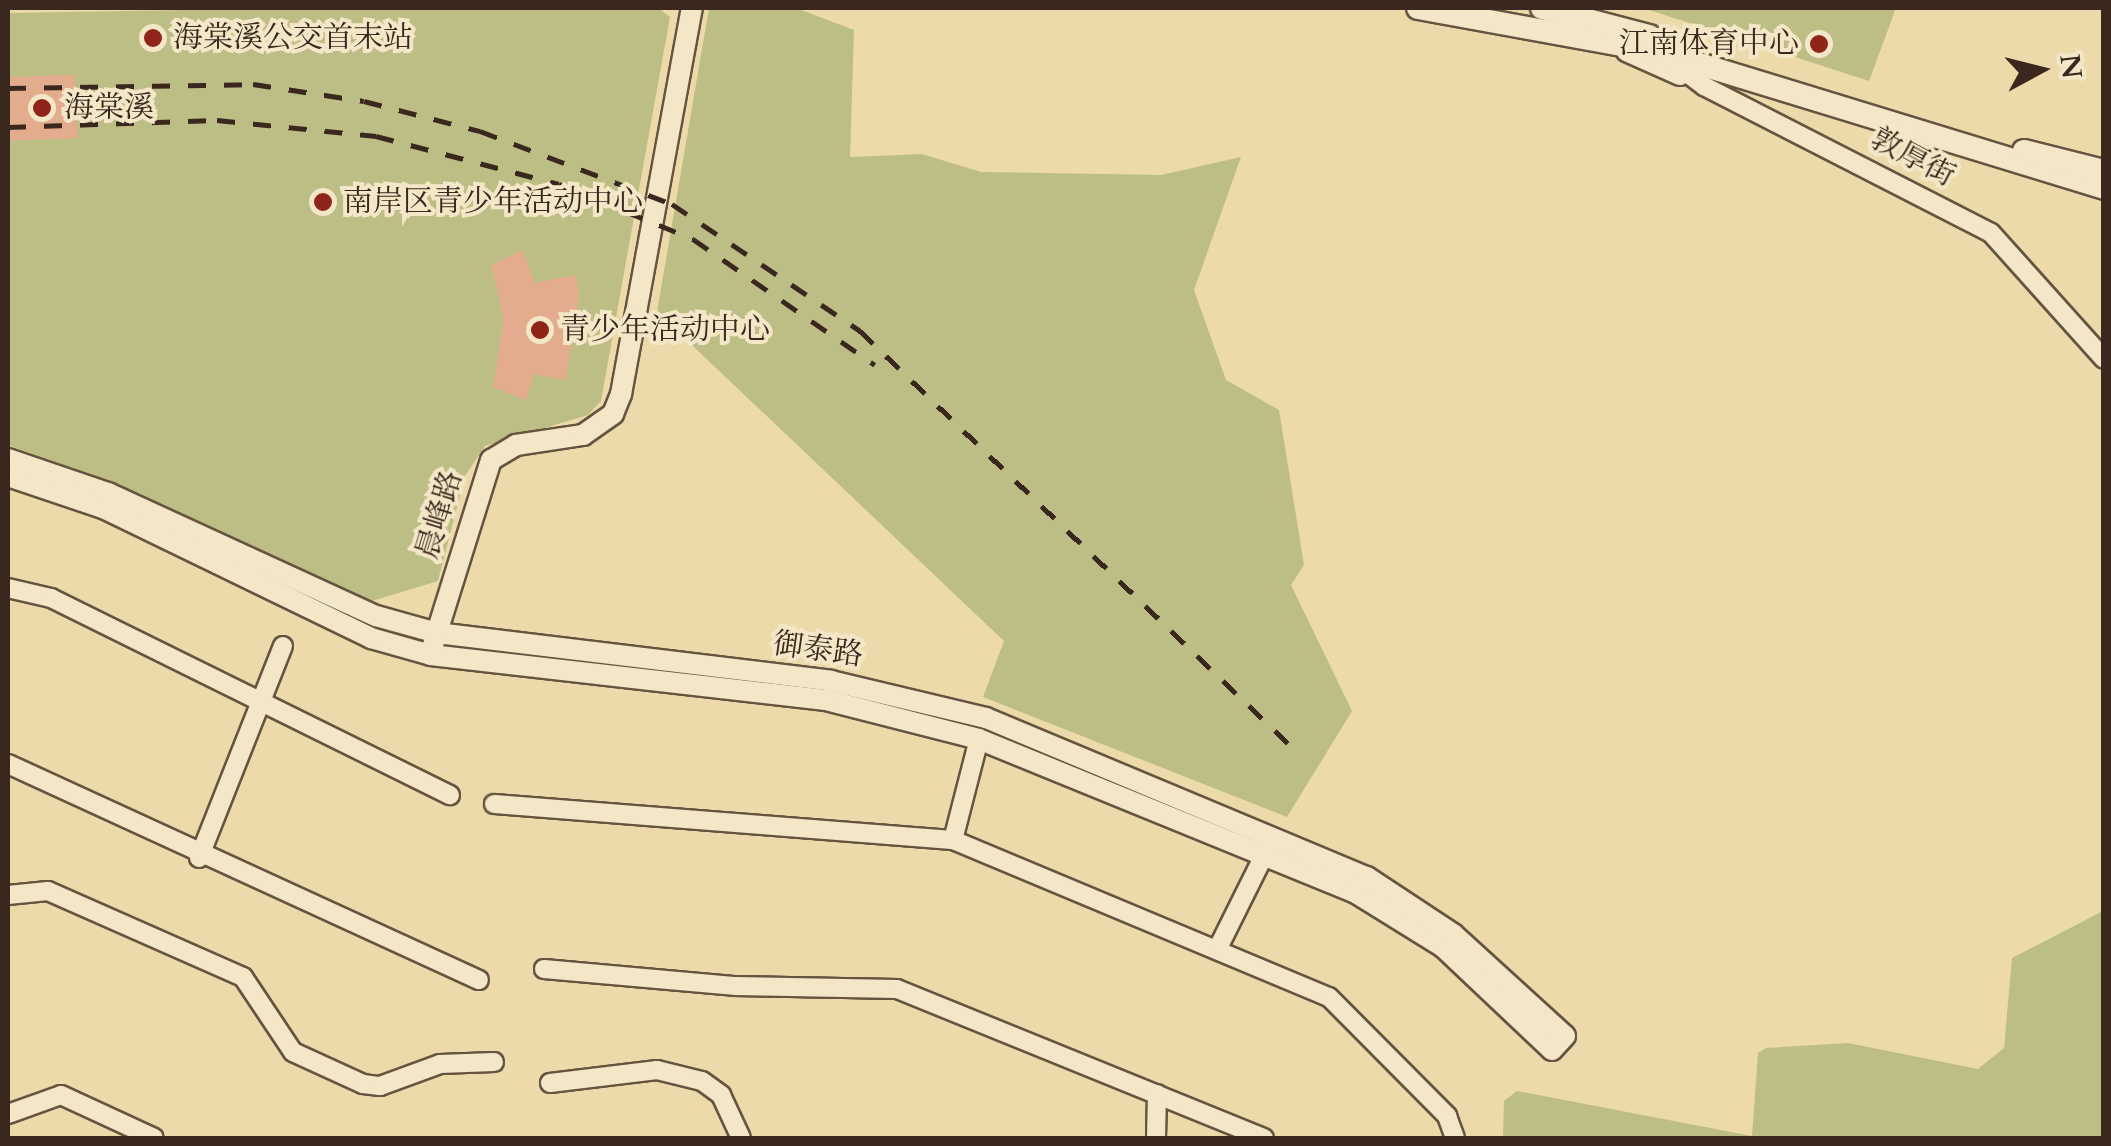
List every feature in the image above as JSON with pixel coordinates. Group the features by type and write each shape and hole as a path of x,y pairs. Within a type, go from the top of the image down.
{"main road":[{"path":"1418,8 1536,14 1636,32 2104,171"},
{"path":"1536,14 1600,40 1660,52 2104,188"}],"street":[{"name":"晨峰路","path":"430,655 491,460 516,445 583,435 612,414 622,394 692,8"},
{"name":"敦厚街","path":"1636,32 1704,86 1992,233 2104,359"},
{"path":"1600,40 1704,86"},
{"name":"御泰路","path":"8,459 108,493 376,616 436,633 934,700 1268,847"},
{"name":"御泰路","path":"8,476 103,508 371,638 430,655 826,700 979,739 1268,847 1367,877 1424,912 1559,1043"},
{"path":"8,588 51,598 450,795"},
{"path":"199,858 257,700 282,646"},
{"path":"954,840 979,739"},
{"path":"8,764 199,858 479,980"},
{"path":"494,804 954,840 1329,996 1360,1021 1447,1116 1455,1138"},
{"path":"1217,950 1268,847"},
{"path":"8,895 48,891 243,977 293,1052 363,1084 380,1086 440,1064 494,1062"},
{"path":"544,969 736,986 897,989 1264,1138"},
{"path":"550,1083 658,1070 702,1080 721,1095 741,1138"},
{"path":"1156,1138 1157,1094"},
{"path":"8,1114 61,1095 154,1138"}],"green space":[{"name":"南岸区青少年活动中心","path":"658,8 670,17 601,401 588,415 485,446 465,476 438,581 372,601 114,483 8,445 8,13"},
{"path":"709,8 796,8 854,30 850,157 922,154 981,172 1161,175 1241,157 1194,290 1226,380 1279,410 1304,565 1291,585 1352,711 1287,817 983,697 1004,641 657,312"},
{"name":"江南体育中心","path":"1643,8 1896,8 1869,81"},
{"path":"2103,911 2103,1138 1503,1138 1504,1101 1517,1091 1752,1136 1758,1053 1766,1048 1848,1043 1978,1069 2004,1048 2012,958"}],"building":[{"name":"海棠溪","path":"74,75 78,138 8,141 8,77"},
{"name":"青少年活动中心","path":"522,250 535,283 576,275 579,295 566,380 534,374 526,400 493,387 504,319 491,265"}],"railway":[{"path":"8,88 253,84 364,101 480,131 672,204 860,331 1294,749"},
{"path":"8,127 217,120 376,136 559,184 693,239 875,365"}],"place":[{"name":"海棠溪公交首末站","path":"153,38"},
{"name":"江南体育中心","path":"1819,44"},
{"name":"海棠溪","path":"42,108"},
{"name":"南岸区青少年活动中心","path":"323,202"},
{"name":"青少年活动中心","path":"540,330"}]}
